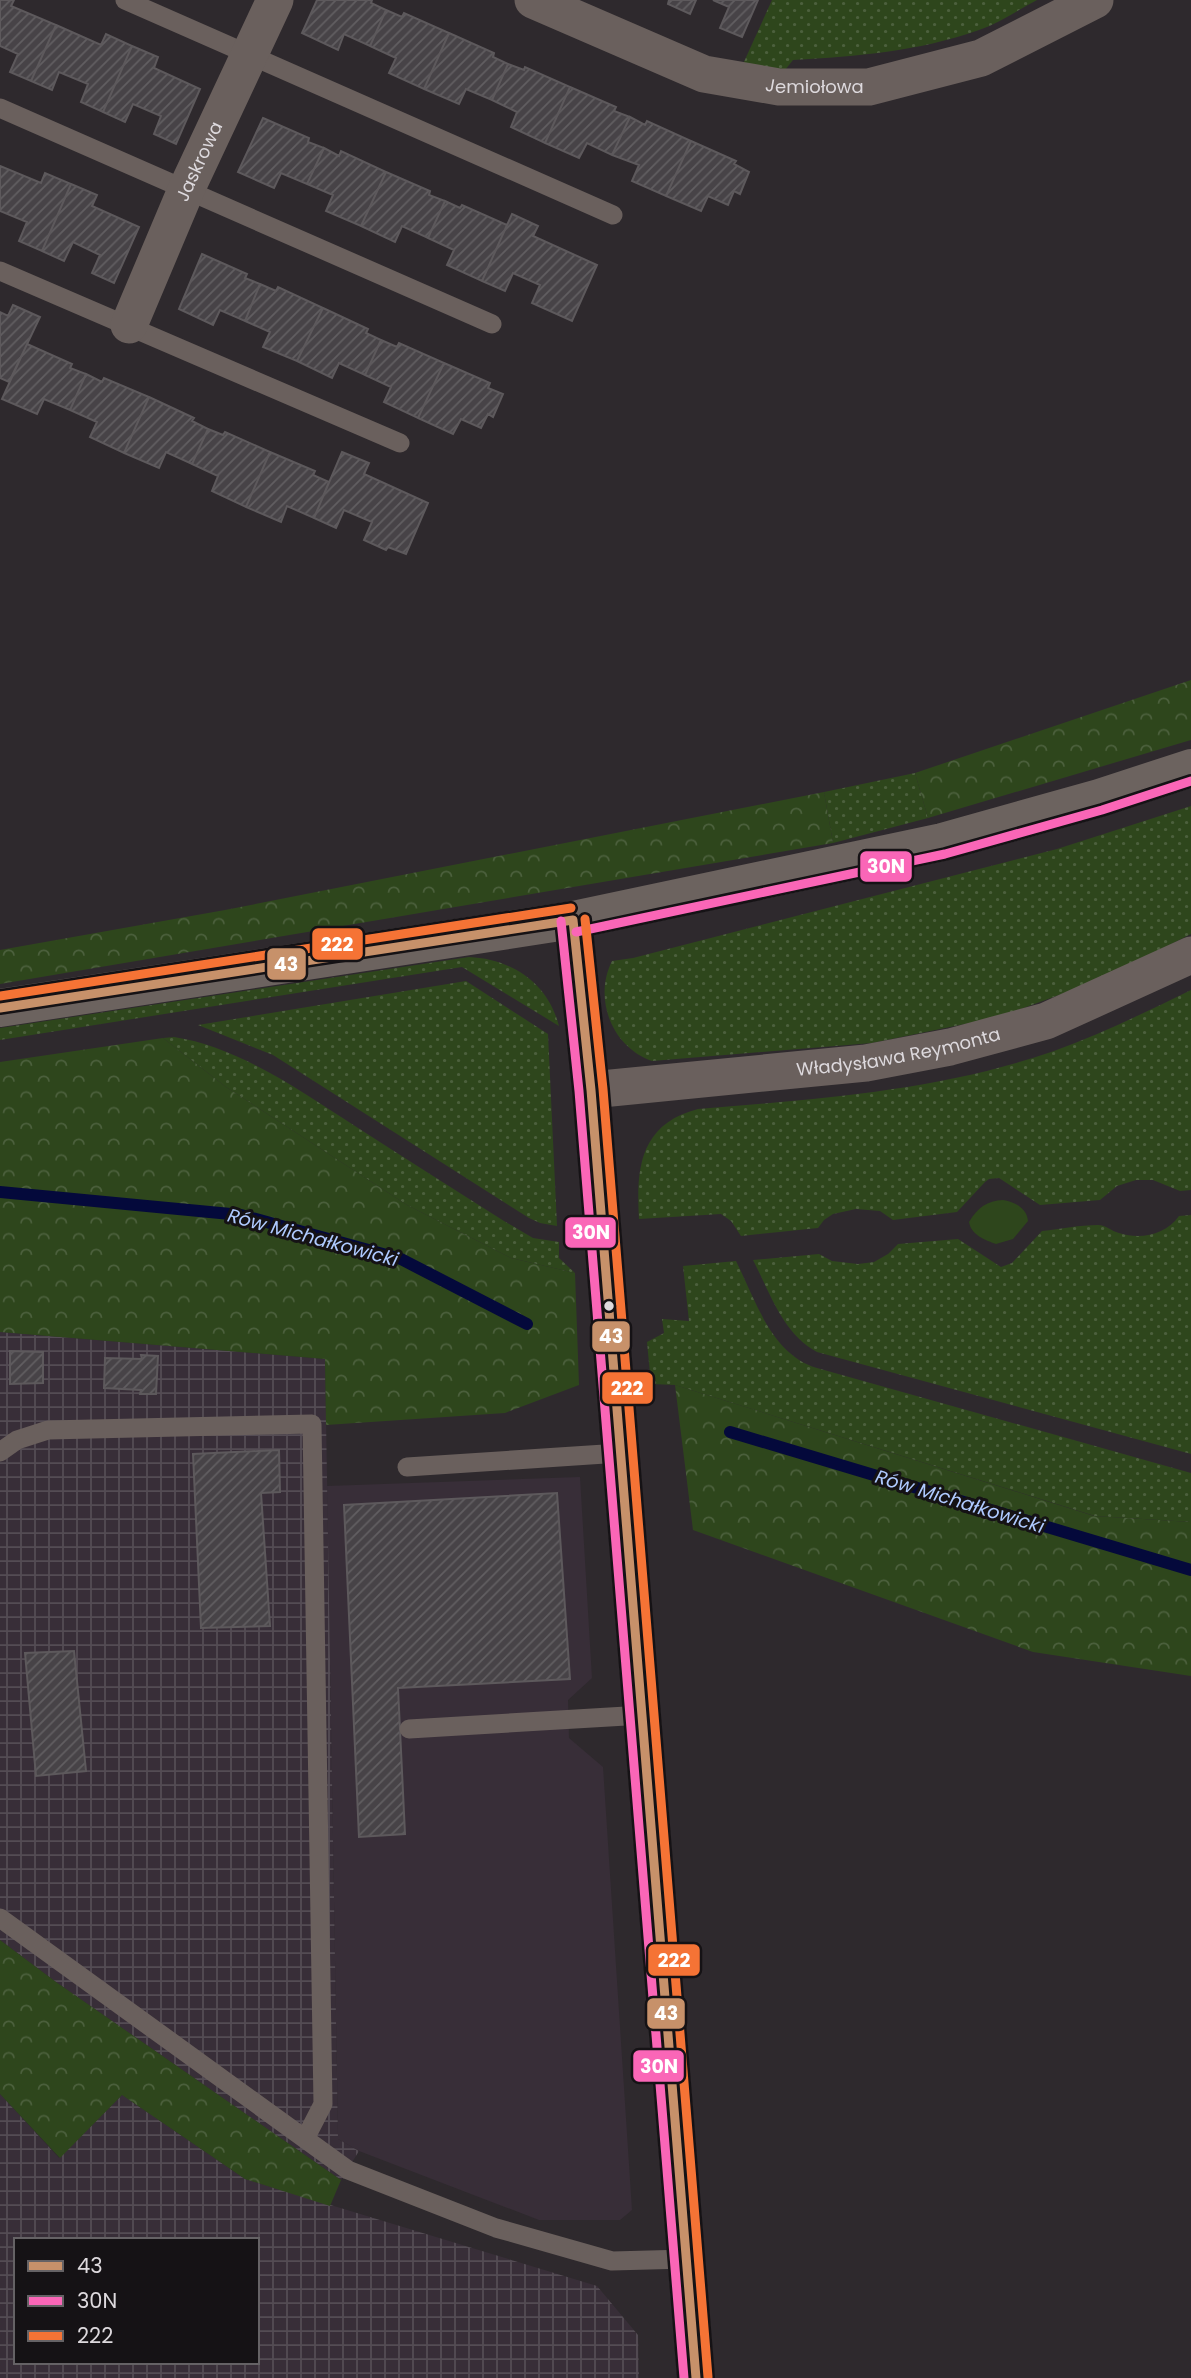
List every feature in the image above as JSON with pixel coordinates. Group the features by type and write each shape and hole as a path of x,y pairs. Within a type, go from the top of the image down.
{"street":[{"name":"Jaskrowa","path":"129,325 186,191 275,0"},
{"name":"Jemiołowa","path":"533,0 704,74 779,87 870,87 981,58 1095,0"},
{"path":"0,1008 573,920 942,842 1099,798 1191,768"},
{"path":"573,920 591,1090 696,2378"},
{"name":"Władysława Reymonta","path":"591,1090 866,1063 950,1047 1046,1021 1191,955"}],"lane":[{"path":"125,0 613,215"},
{"path":"0,108 492,324"},
{"path":"0,271 400,443"},
{"path":"0,1452 17,1440 48,1430 312,1424 323,2104 304,2139"},
{"path":"407,1467 620,1453"},
{"path":"408,1729 642,1715"},
{"path":"0,1917 348,2170 496,2228 612,2261 687,2259"}],"shaded area":[{"path":"0,1332 325,1359 338,2139 359,2151 341,2180 56,1982 0,1940"},
{"path":"580,1477 592,1678 568,1700 569,1738 603,1767 632,2210 620,2220 539,2220 359,2151 338,2139 327,1486"},
{"path":"0,2094 59,2158 122,2095 245,2179 597,2286 638,2335 639,2378 0,2378"}],"green space":[{"path":"772,0 1037,0 986,27 933,43 864,55 793,60 785,70 743,64"},
{"path":"1191,680 1191,740 928,818 915,773"},
{"path":"915,773 928,818 833,843 824,792"},
{"path":"824,792 833,843 0,984 0,950 225,910"},
{"path":"1191,806 1191,934 1100,980 999,1017 872,1043 652,1061 626,1045 610,1020 605,991 612,961 633,958 1057,849"},
{"path":"469,957 500,963 526,976 546,997 559,1026 462,967 0,1040 0,1028"},
{"path":"466,981 548,1034 557,1226 529,1218 273,1055 198,1025"},
{"path":"1191,990 1191,1190 1180,1191 1153,1180 1136,1180 1117,1186 1100,1200 1040,1205 999,1178 989,1179 957,1212 893,1220 880,1211 856,1209 833,1214 818,1228 741,1236 731,1221 721,1214 639,1219 639,1182 646,1150 664,1125 679,1116 698,1109 878,1091 967,1076 1054,1051"},
{"path":"174,1037 222,1050 269,1072 533,1238 559,1242 559,1258 575,1273 511,1258 407,1205 226,1087 163,1038"},
{"path":"163,1038 226,1087 407,1205 511,1258 575,1273 579,1385 505,1413 326,1425 325,1359 0,1332 0,1062"},
{"path":"1003,1200 1020,1206 1028,1221 1013,1239 996,1244 976,1234 969,1222 983,1206"},
{"path":"1191,1215 1191,1454 817,1352 795,1335 786,1324 753,1260 819,1254 832,1261 858,1264 874,1262 898,1244 958,1239 1001,1267 1012,1263 1042,1231 1098,1225 1127,1235 1144,1236 1167,1228 1179,1216"},
{"path":"736,1261 758,1309 776,1339 801,1361 817,1368 1191,1473 1191,1522 1095,1516 675,1385 651,1384 647,1342 664,1333 662,1319 689,1321 683,1266"},
{"path":"675,1385 1094,1516 1191,1522 1191,1676 1033,1652 693,1530"},
{"path":"0,1940 56,1982 341,2180 330,2206 245,2179 122,2095 60,2158 0,2094"}],"building":[{"path":"0,0 14,0 11,6 56,25 31,81 10,72 18,54 0,46"},
{"path":"317,0 372,0 371,3 386,10 370,46 344,34 338,50 302,33"},
{"path":"669,0 696,0 690,14 668,4"},
{"path":"713,0 758,0 742,37 720,28 729,7"},
{"path":"386,10 402,17 404,13 449,33 424,89 389,73 396,58 370,46"},
{"path":"56,25 101,45 106,34 132,46 103,112 81,102 88,84 59,72 52,90 31,81"},
{"path":"449,33 494,53 493,57 508,64 492,100 466,89 459,104 424,89"},
{"path":"132,46 158,57 154,68 200,89 176,144 154,134 161,116 133,104 125,122 103,112"},
{"path":"508,64 524,70 525,67 570,87 545,143 511,127 517,112 492,100"},
{"path":"570,87 616,107 614,111 630,117 612,155 587,143 579,158 545,143"},
{"path":"630,117 645,125 647,121 691,141 666,196 632,181 639,165 612,155"},
{"path":"263,118 309,138 308,142 324,148 307,184 281,173 274,188 238,172"},
{"path":"691,141 736,161 734,164 749,172 740,194 734,191 728,205 708,196 701,211 666,196"},
{"path":"324,148 339,156 341,151 386,172 361,226 326,211 333,195 307,184"},
{"path":"0,166 41,183 45,173 71,184 42,251 19,241 27,222 0,211"},
{"path":"386,172 430,191 429,195 445,201 428,238 402,226 395,242 361,226"},
{"path":"71,184 97,195 92,206 139,227 114,283 92,273 100,255 73,242 64,261 42,251"},
{"path":"445,201 460,208 462,205 507,225 482,281 447,265 454,250 428,238"},
{"path":"512,214 538,226 533,236 597,265 572,321 532,303 540,285 513,273 505,291 482,281"},
{"path":"202,254 247,274 245,278 260,284 245,321 220,310 213,325 179,309"},
{"path":"260,284 276,291 278,287 323,308 297,361 263,347 270,332 245,321"},
{"path":"13,305 40,317 9,382 0,378 0,312 8,316"},
{"path":"323,308 368,329 366,333 381,340 365,375 339,363 332,378 297,361"},
{"path":"381,340 397,347 399,343 444,363 418,418 384,402 391,387 365,375"},
{"path":"27,344 72,364 70,368 86,374 70,410 44,399 37,414 2,399"},
{"path":"444,363 490,383 488,388 503,394 493,417 488,414 481,428 461,419 453,434 418,418"},
{"path":"86,374 102,382 104,378 149,397 124,453 90,437 97,422 70,410"},
{"path":"149,397 194,418 192,421 208,429 192,464 166,452 159,468 124,453"},
{"path":"208,429 223,435 225,432 270,452 246,507 212,491 218,476 192,464"},
{"path":"270,452 315,471 313,475 329,482 314,518 287,506 281,522 246,507"},
{"path":"342,452 369,463 364,474 428,503 406,554 388,547 386,550 364,540 372,522 344,510 336,528 314,518"},
{"path":"10,1351 43,1352 43,1383 10,1384"},
{"path":"141,1355 158,1356 156,1394 140,1394 141,1390 104,1388 105,1358 142,1359"},
{"path":"279,1450 280,1492 261,1493 270,1626 201,1628 193,1454"},
{"path":"557,1493 570,1679 398,1688 405,1834 359,1837 344,1505"},
{"path":"74,1651 86,1771 36,1776 25,1653"}],"waterway":[{"name":"Rów Michałkowicki","path":"0,1192 241,1215 401,1259 527,1324"},
{"name":"Rów Michałkowicki","path":"730,1432 1191,1570"}],"transit line":[{"name":"30N","path":"576,932 945,854 1102,810 1191,781"},
{"name":"222","path":"0,996 571,908"},
{"name":"222","path":"585,919 603,1089 708,2377"},
{"name":"43","path":"573,920 591,1090 696,2378"},
{"name":"43","path":"0,1008 573,920"},
{"name":"30N","path":"561,921 579,1091 684,2378"}]}
